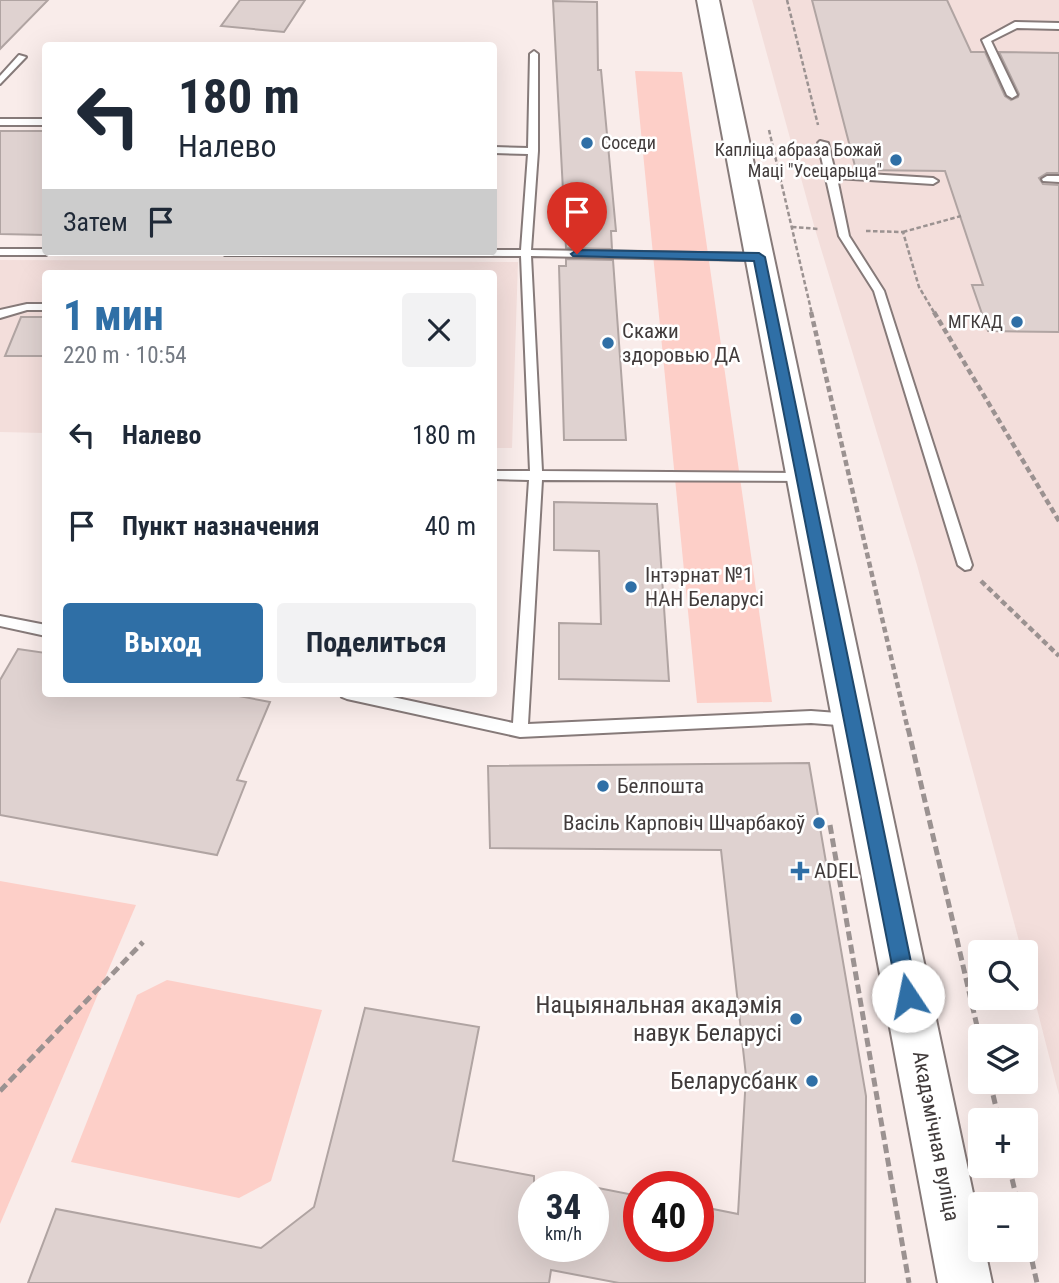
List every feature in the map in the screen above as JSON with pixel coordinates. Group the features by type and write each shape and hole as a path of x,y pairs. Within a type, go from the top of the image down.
{"street":[{"name":"Акадэмічная вуліца","path":"708,0 965,1283"}],"lane":[{"path":"1012,95 986,40 1015,25 1059,26"},
{"path":"520,731 536,475 526,253 533,151 534,54"},
{"path":"0,82 22,57"},
{"path":"0,122 42,122"},
{"path":"823,143 844,236 879,290 965,565"},
{"path":"497,150 533,151"},
{"path":"831,175 933,181"},
{"path":"1047,179 1059,179"},
{"path":"0,251 42,252"},
{"path":"497,253 759,257"},
{"path":"0,314 27,307 42,307"},
{"path":"497,475 803,477"},
{"path":"0,621 42,630"},
{"path":"365,697 520,731 811,717 852,720"}],"path":[{"path":"787,0 823,143"},
{"path":"767,120 977,1024"},
{"path":"792,228 903,232 961,216"},
{"path":"903,232 919,287 1059,521"},
{"path":"965,565 1059,656"},
{"path":"0,1091 143,942"},
{"path":"1032,1262 1037,1283"},
{"path":"906,1283 908,1273"}],"shaded area":[{"path":"752,0 1059,0 1059,1095 1037,1010 1038,940 1019,940 917,565 815,229"},
{"path":"635,71 682,72 772,702 697,703"},
{"path":"0,260 518,262 512,448 497,448 497,270 42,270 42,433 0,432"},
{"path":"0,881 136,905 0,1224"},
{"path":"167,980 322,1010 271,1181 239,1198 71,1162 137,995"}],"building":[{"path":"0,0 48,0 0,49"},
{"path":"240,0 305,0 284,32 221,26"},
{"path":"812,0 947,0 971,52 985,52 1005,96 1011,100 1019,94 999,52 1059,53 1059,173 1047,173 1039,178 1043,184 1059,185 1059,332 988,331 972,285 983,285 945,171 856,170"},
{"path":"553,1 597,2 598,70 601,70 616,231 611,231 612,249 566,248"},
{"path":"0,131 42,131 42,235 0,234"},
{"path":"566,259 613,260 626,440 564,440 559,266 566,266"},
{"path":"21,317 42,317 42,356 5,356"},
{"name":"Інтэрнат №1 НАН Беларусі","path":"554,502 657,504 669,681 559,679 559,623 601,624 599,551 554,550"},
{"path":"18,649 42,652 42,697 244,697 270,702 237,780 246,782 217,855 0,815 0,680"},
{"name":"Нацыянальная акадэмія навук Беларусі","path":"809,763 866,1096 865,1283 619,1283 551,1270 549,1283 28,1283 56,1209 261,1248 314,1207 365,1008 479,1027 453,1161 518,1173 518,1262 609,1262 609,1190 623,1193 623,1262 714,1262 714,1209 738,1214 746,1076 721,850 490,848 488,766"}],"place":[{"name":"Соседи","path":"587,143"},
{"name":"Капліца абраза Божай Маці \"Усецарыца\"","path":"896,160"},
{"name":"МГКАД","path":"1017,322"},
{"name":"Скажи здоровью ДА","path":"608,343"},
{"name":"Інтэрнат №1 НАН Беларусі","path":"631,587"},
{"name":"Белпошта","path":"603,786"},
{"name":"Васіль Карповіч Шчарбакоў","path":"819,823"},
{"name":"ADEL","path":"800,871"},
{"name":"Нацыянальная акадэмія навук Беларусі","path":"796,1019"},
{"name":"Беларусбанк","path":"812,1081"}],"route":[{"path":"577,254 759,257 908,996"}]}
